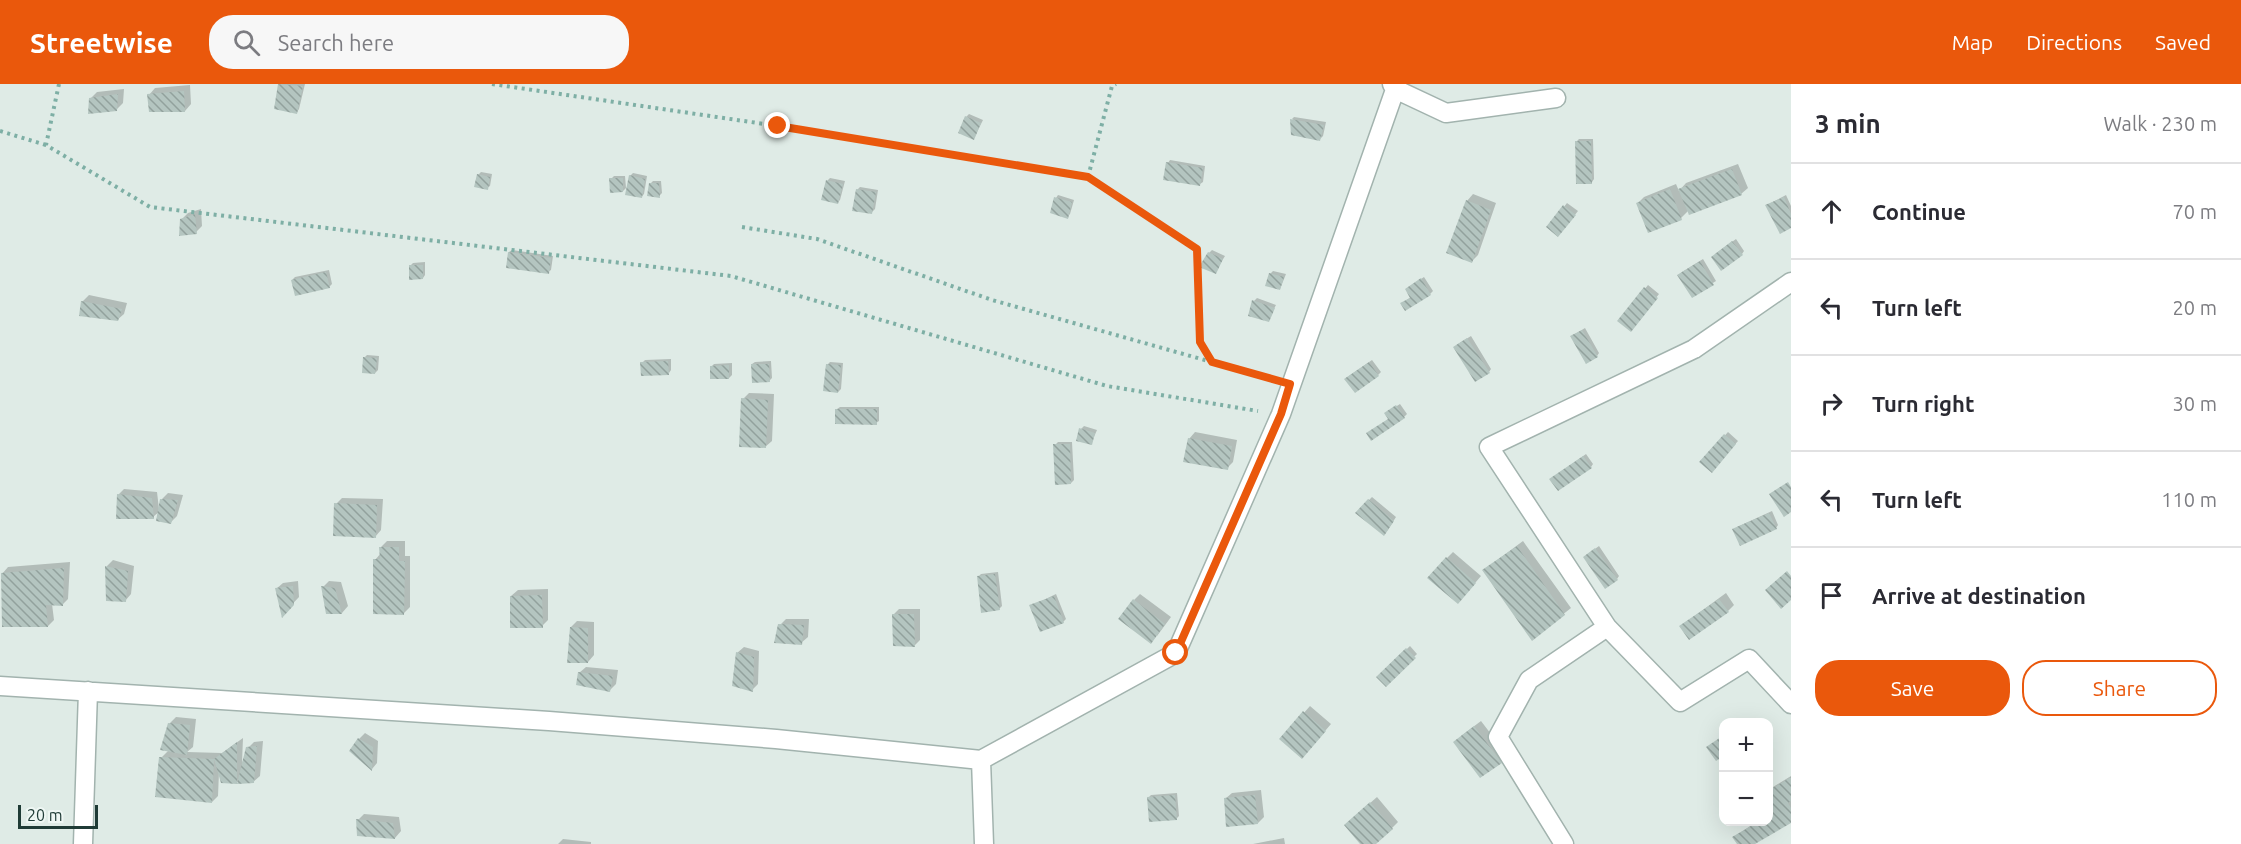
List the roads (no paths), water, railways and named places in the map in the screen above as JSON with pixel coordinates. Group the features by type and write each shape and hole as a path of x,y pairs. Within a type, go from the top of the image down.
{"street":[{"path":"0,686 573,723 777,739 981,760 1176,653 1281,414 1395,86 1446,114 1556,98"},
{"path":"1791,282 1694,349 1489,447 1607,627 1680,702 1749,659 1791,704"},
{"path":"1564,844 1497,737 1529,680 1607,627"},
{"path":"83,844 88,691"},
{"path":"981,760 984,844"}]}
